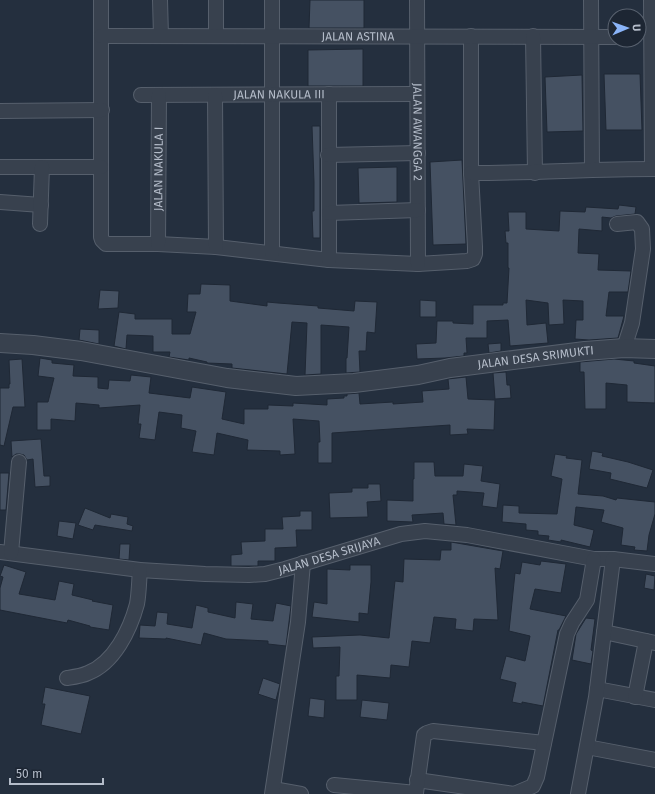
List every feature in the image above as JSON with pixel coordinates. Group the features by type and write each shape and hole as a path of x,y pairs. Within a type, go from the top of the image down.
{"street":[{"path":"102,0 102,237 104,243 106,244 158,244 216,247 329,260 418,264 473,259 475,248 471,174 471,36"},
{"path":"160,0 161,36"},
{"path":"216,0 216,36"},
{"path":"272,0 272,253"},
{"name":"JALAN AWANGGA 2","path":"417,0 418,264"},
{"path":"591,0 592,170"},
{"path":"471,174 653,169 648,37 650,0"},
{"name":"JALAN ASTINA","path":"102,36 607,37"},
{"path":"533,36 535,173"},
{"path":"329,94 329,260"},
{"name":"JALAN NAKULA III","path":"141,95 417,94"},
{"name":"JALAN NAKULA I","path":"158,244 159,95"},
{"path":"215,95 216,247"},
{"path":"0,110 102,110"},
{"path":"328,154 418,153"},
{"path":"40,224 42,167"},
{"path":"0,168 102,167"},
{"path":"0,202 41,205"},
{"path":"329,212 418,210"},
{"path":"617,224 637,222 642,229 643,242 632,323 624,348"},
{"name":"JALAN DESA SRIMUKTI","path":"0,343 33,345 81,351 227,378 296,386 354,383 418,375 450,368 585,351 624,348 655,349"},
{"path":"5,553 19,462"},
{"name":"JALAN DESA SRIJAYA","path":"5,553 140,570 249,575 265,574 401,534 425,531 467,535 594,559 613,559 655,564"},
{"path":"417,780 514,794 533,786 544,743 567,634 572,623 587,600 594,559"},
{"path":"578,794 597,690 613,559"},
{"path":"301,794 273,791 298,622 303,563"},
{"path":"67,678 88,673 98,668 117,648 126,633 137,604 140,570"},
{"path":"604,632 651,642 635,697"},
{"path":"597,690 655,700"},
{"path":"334,784 416,794 424,735 427,732 433,731 544,743"},
{"path":"587,747 655,760"}],"building":[{"path":"310,0 364,0 364,28 309,28"},
{"path":"363,49 363,86 308,86 308,50"},
{"path":"604,74 640,74 642,130 606,130"},
{"path":"582,75 583,131 547,132 545,77"},
{"path":"312,126 320,126 320,238 313,238 312,211 314,211 314,182"},
{"path":"462,160 466,244 433,245 430,162"},
{"path":"397,167 397,202 359,203 358,168"},
{"path":"619,205 636,207 635,214 611,218 602,217 602,231 579,229 578,253 599,254 598,270 631,271 628,292 609,292 606,316 624,316 618,338 589,340 575,339 576,320 583,320 583,301 563,300 564,324 549,325 548,303 526,300 527,325 546,323 548,343 510,346 508,320 487,321 487,338 466,338 467,353 464,353 464,356 417,359 416,344 436,343 437,321 453,321 453,323 473,324 473,305 503,305 503,303 507,303 509,268 508,243 506,243 505,231 509,231 508,212 526,212 526,229 559,231 560,211 585,212 586,207 618,209"},
{"path":"201,284 230,285 230,301 267,306 267,302 318,306 318,308 354,311 355,301 377,302 375,333 367,332 366,351 359,351 360,372 346,373 349,327 321,325 321,374 305,375 307,323 292,322 287,374 232,368 232,364 207,363 189,358 189,360 169,357 170,352 153,352 153,336 127,335 126,349 114,346 119,312 135,314 135,319 172,319 172,334 190,334 196,312 187,312 188,294 200,294"},
{"path":"100,290 119,291 118,308 98,309"},
{"path":"420,300 436,301 436,317 420,317"},
{"path":"80,329 99,330 99,344 79,340"},
{"path":"501,343 501,351 489,353 488,344"},
{"path":"40,358 52,360 52,363 74,365 73,376 98,377 98,388 108,389 109,380 130,381 131,375 151,377 149,393 190,398 192,387 226,392 222,419 244,424 244,409 268,409 268,405 293,406 293,403 327,405 327,399 344,398 347,394 359,393 360,404 423,402 422,391 449,389 448,379 466,377 468,399 495,400 494,430 467,429 468,434 450,435 450,425 332,433 332,463 318,463 318,442 320,442 319,421 293,419 295,454 280,455 280,451 247,450 248,440 217,433 214,455 192,452 196,431 181,428 182,415 159,412 155,440 139,438 141,424 138,424 140,405 99,408 99,405 76,403 75,421 51,419 51,430 37,430 37,402 48,402 54,378 38,376"},
{"path":"22,359 25,407 13,407 4,446 0,445 0,388 9,388 9,360"},
{"path":"614,359 634,361 634,363 655,366 655,403 627,402 627,385 606,383 606,409 585,409 584,372 580,372 580,362"},
{"path":"506,372 507,385 510,385 511,398 495,399 493,373"},
{"path":"41,439 44,476 50,476 50,486 35,487 33,459 27,460 24,455 20,454 16,454 12,457 11,441"},
{"path":"592,451 603,453 602,456 653,470 647,488 610,479 611,473 589,469"},
{"path":"555,454 567,456 566,458 582,460 578,494 603,496 616,500 617,498 655,502 655,514 649,535 647,551 634,550 635,547 621,545 623,528 601,522 604,510 576,507 574,525 594,530 590,547 561,540 561,542 548,540 549,536 538,535 538,531 526,530 526,524 502,522 503,505 519,506 519,513 557,514 562,479 551,476"},
{"path":"414,462 434,462 435,476 463,476 464,464 483,466 481,481 500,484 497,508 482,506 484,493 457,491 457,495 453,495 456,525 444,524 443,513 412,515 413,522 387,521 387,500 413,501"},
{"path":"0,473 9,473 6,510 0,510"},
{"path":"368,484 380,484 381,501 367,502 368,517 330,518 329,493 352,492 352,488 368,488"},
{"path":"85,508 110,518 111,514 128,517 127,524 133,526 132,531 95,525 93,530 78,525"},
{"path":"300,511 312,511 312,530 296,530 297,547 275,548 275,561 258,561 258,566 231,566 231,555 242,554 241,542 265,541 265,529 283,529 282,517 300,516"},
{"path":"59,521 76,523 73,539 57,536"},
{"path":"451,542 503,551 500,569 495,568 498,620 474,619 473,631 455,629 456,619 434,617 430,643 412,641 409,667 391,665 390,678 357,675 357,700 336,700 336,676 339,676 340,647 313,648 312,637 360,635 389,638 395,581 403,582 404,559 440,560 441,550 451,550"},
{"path":"120,544 130,544 129,560 119,559"},
{"path":"541,561 566,564 561,593 535,589 530,609 566,616 558,630 543,706 522,702 522,704 512,702 516,683 500,679 506,656 525,661 530,636 509,631 515,573 520,574 522,562 540,565"},
{"path":"4,565 26,572 19,594 55,600 59,581 74,584 72,595 113,605 109,630 90,627 68,620 67,623 0,610 0,588 3,577 0,576"},
{"path":"350,565 371,565 368,614 359,613 359,622 312,617 314,602 327,604 327,569 350,570"},
{"path":"646,574 655,576 654,590 644,588"},
{"path":"236,602 253,604 251,619 273,621 276,603 291,606 286,646 268,644 268,641 226,639 204,633 201,645 166,638 139,638 140,625 155,626 157,612 168,613 167,624 192,628 196,605 208,608 208,612 235,618"},
{"path":"586,618 595,619 591,650 593,651 591,664 572,660 576,634"},
{"path":"263,678 280,684 276,700 258,694"},
{"path":"45,687 90,696 81,734 41,725 45,704 42,704"},
{"path":"310,698 325,700 324,718 308,716"},
{"path":"362,700 389,703 387,720 360,717"}]}
